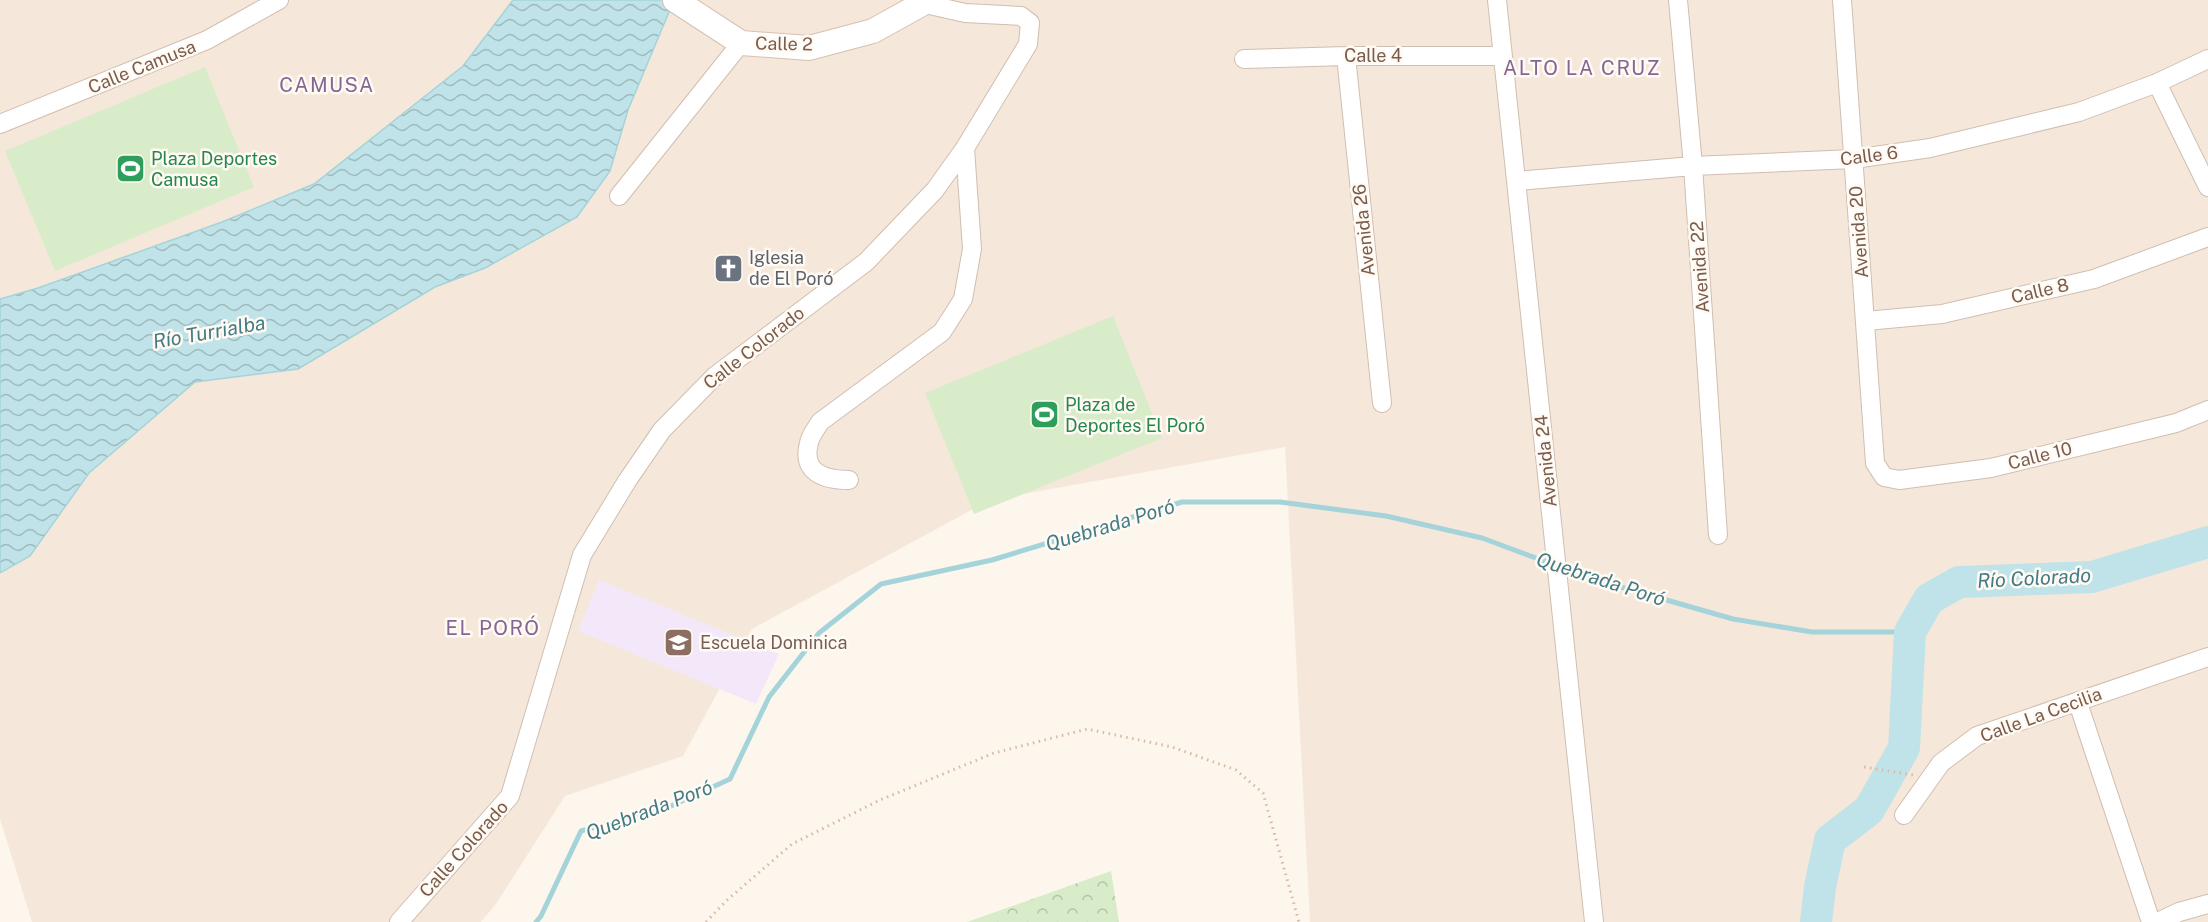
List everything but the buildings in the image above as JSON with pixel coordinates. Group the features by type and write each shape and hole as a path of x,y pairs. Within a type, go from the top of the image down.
{"main road":[{"name":"Calle 2","path":"676,1 741,43 809,48 873,31 925,2"}],"street":[{"name":"Calle Camusa","path":"0,124 207,40 279,0"},
{"name":"Avenida 24","path":"1497,0 1594,922"},
{"name":"Avenida 22","path":"1678,0 1693,166 1718,535"},
{"name":"Avenida 20","path":"1842,0 1875,463"},
{"name":"Calle Colorado","path":"399,922 510,796 582,555 627,481 662,430 715,376 866,262 935,190 965,148 1028,44 1030,23 1022,16 965,13 925,2"},
{"path":"619,196 741,43"},
{"name":"Calle 4","path":"1244,59 1346,56 1502,56"},
{"name":"Avenida 26","path":"1346,56 1382,403"},
{"name":"Calle 6","path":"1516,181 1693,166 1854,159 1930,148 2079,112 2157,82 2208,58"},
{"path":"2157,82 2208,187"},
{"path":"849,480 831,480 815,472 807,459 809,442 820,422 942,332 963,299 972,249 965,148"},
{"name":"Calle 8","path":"1866,321 1942,314 2094,279 2208,237"},
{"name":"Calle 10","path":"1875,463 1884,477 1899,480 1992,468 2176,423 2208,410"},
{"name":"Calle La Cecilia","path":"1905,815 1941,763 1977,736 2208,657"},
{"path":"2078,703 2151,922"},
{"path":"2158,922 2179,912 2208,904"}],"path":[{"path":"706,922 726,901 792,844 880,800 994,753 1087,729 1172,747 1236,770 1263,793 1299,922"},
{"path":"1864,768 1900,774"}],"shaded area":[{"path":"0,0 2208,0 2208,922 1310,922 1285,447 990,500 752,629 683,756 565,796 496,904 481,922 32,922 0,819"},
{"name":"Escuela Dominica","path":"599,580 779,654 756,704 578,631"}],"green space":[{"name":"Plaza Deportes Camusa","path":"205,67 254,187 55,271 5,151"},
{"name":"Plaza de Deportes El Poró","path":"1113,316 1162,438 974,514 925,393"},
{"path":"1111,871 1119,922 967,922"}],"water":[{"name":"Río Turrialba","path":"513,0 674,0 628,110 610,171 577,217 485,268 435,287 298,369 195,382 89,473 30,556 0,573 0,299 38,288 222,222 314,184 463,66"}],"waterway":[{"name":"Quebrada Poró","path":"536,922 541,916 581,831 671,806 730,779 769,697 819,633 881,584 992,560 1182,502 1280,502 1386,516 1482,538 1552,564"},
{"name":"Quebrada Poró","path":"1816,922 1820,887 1830,840 1869,810 1904,748 1910,632 1929,599 1959,582 2092,577 2208,542"},
{"name":"Quebrada Poró","path":"1561,568 1733,619 1812,632 1910,632"}],"place":[{"name":"Plaza Deportes Camusa","path":"130,169"},
{"name":"Iglesia de El Poró","path":"728,268"},
{"name":"Plaza de Deportes El Poró","path":"1044,415"},
{"name":"Escuela Dominica","path":"679,643"}],"district":[{"name":"ALTO LA CRUZ","path":"1582,68"},
{"name":"CAMUSA","path":"327,85"},
{"name":"EL PORÓ","path":"493,628"}],"water label":[{"name":"Río Colorado","path":"2034,578"}]}
